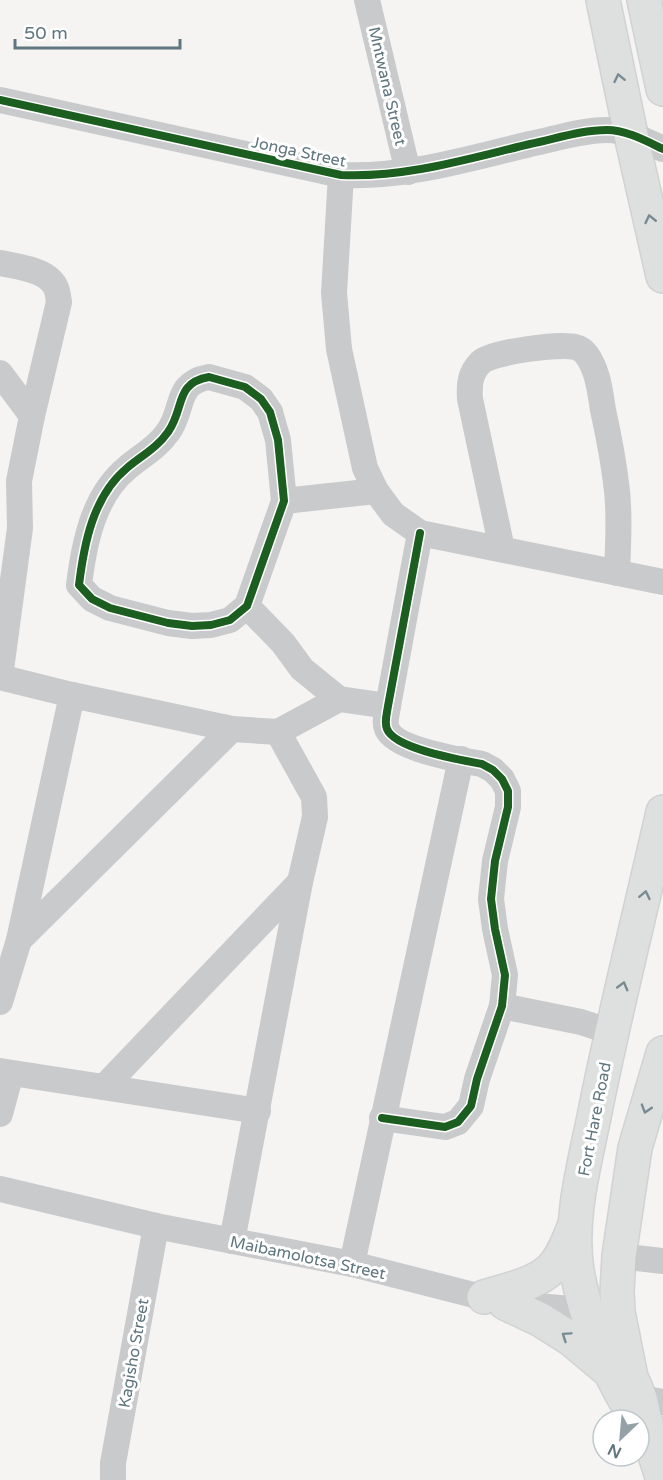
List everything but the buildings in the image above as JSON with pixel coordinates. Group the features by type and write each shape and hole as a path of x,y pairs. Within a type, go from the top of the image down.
{"main road":[{"path":"603,0 630,135 663,276"},
{"path":"644,0 663,89"},
{"name":"Fort Hare Road","path":"663,812 632,952 611,1032 575,1223 577,1269 603,1312 663,1480"},
{"name":"Fort Hare Road","path":"603,1312 619,1256 635,1148 663,1053"},
{"path":"495,1300 551,1269 563,1253 575,1223"},
{"path":"495,1300 541,1320 571,1339 638,1407"}],"street":[{"name":"Mntwana Street","path":"367,0 408,172"},
{"name":"Jonga Street","path":"0,100 341,175 363,176 408,172 578,133 608,130 630,135 663,149"},
{"path":"341,175 334,293 339,349 365,468 376,490 393,514 420,533 663,582"},
{"path":"0,263 30,270 48,278 56,287 59,302 32,416 10,526 0,677 72,695 232,729 278,732 339,699"},
{"path":"502,549 470,399 469,384 473,371 483,360 498,355 557,346 574,346 584,351 596,372 617,493 619,535 617,573"},
{"path":"0,373 32,416"},
{"path":"209,377 245,387 261,399 270,412 278,440 284,501 247,606 230,620 211,625 192,626 168,623 110,608 92,599 80,585 82,560 99,505 111,484 127,468 158,445 170,430 188,387 196,379 209,377"},
{"path":"284,501 376,490"},
{"path":"382,1118 445,1127 458,1122 471,1106 477,1079 502,1006 505,975 491,898 495,861 508,807 508,791 502,779 482,764 406,744 394,737 387,729 388,706 420,533"},
{"path":"247,606 283,643 302,669 339,699 388,706"},
{"path":"0,1002 19,939 72,695"},
{"path":"19,939 232,729"},
{"path":"232,1241 300,882 315,817 314,797 278,732"},
{"path":"352,1264 461,759"},
{"path":"104,1087 300,882"},
{"path":"502,1006 581,1022 611,1032"},
{"path":"0,1114 5,1072 258,1111"},
{"name":"Maibamolotsa Street","path":"0,1189 156,1226 352,1264 495,1300 603,1312"},
{"name":"Kagisho Street","path":"113,1480 113,1463 156,1226"},
{"path":"619,1256 663,1261"}],"cycle path":[{"path":"0,100 341,175 389,174 412,170 597,130 621,132 663,149"},
{"path":"209,377 245,387 261,399 270,412 278,440 284,501 247,606 230,620 211,625 192,626 168,623 110,608 92,599 79,585 87,537 98,507 115,479 164,438 177,415 185,391 190,385 209,377"},
{"path":"382,1118 445,1127 458,1122 471,1106 477,1079 502,1006 505,975 491,899 495,861 508,807 508,791 502,779 482,764 415,748 393,736 386,726 386,715 420,533"}]}
